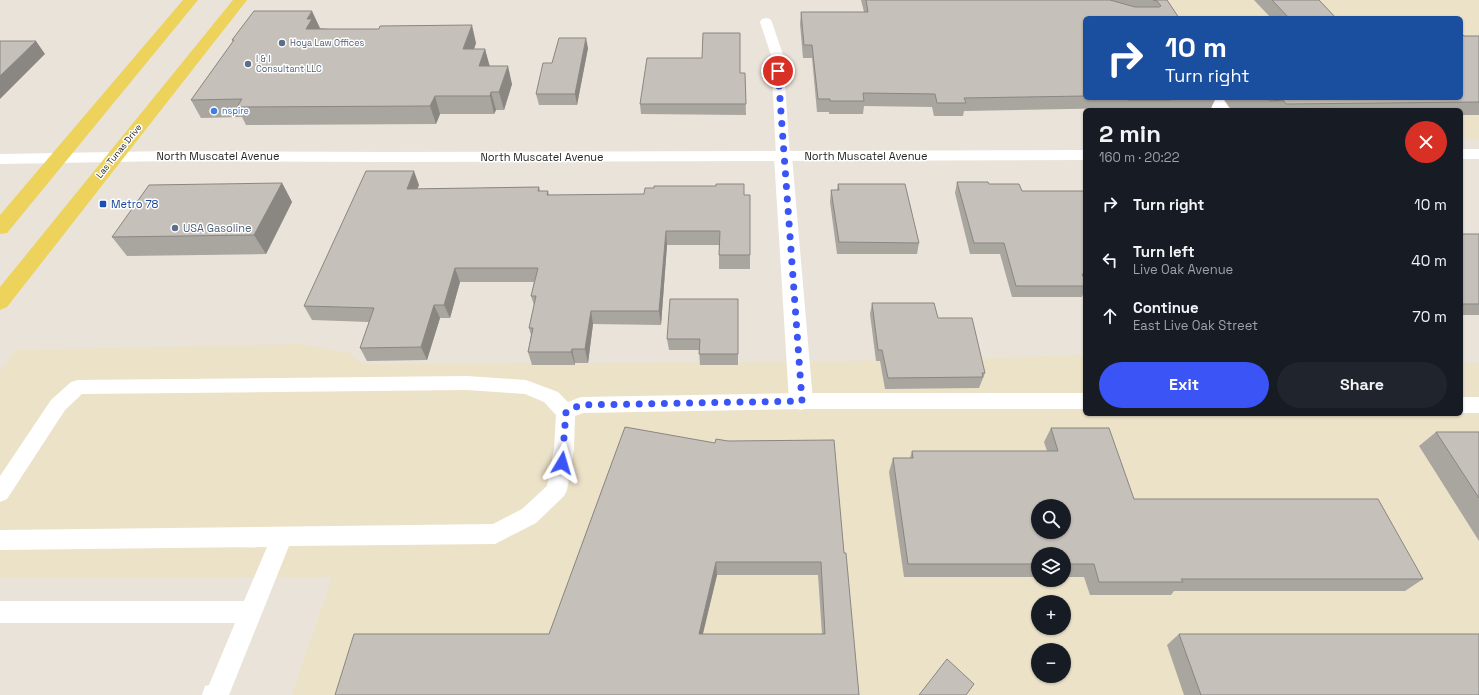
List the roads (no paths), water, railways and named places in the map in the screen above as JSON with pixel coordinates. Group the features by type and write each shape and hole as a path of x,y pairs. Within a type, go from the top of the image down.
{"main road":[{"path":"0,228 57,158 191,0"},
{"name":"Las Tunas Drive","path":"0,302 240,0"}],"street":[{"path":"1463,154 1479,154"},
{"name":"North Muscatel Avenue","path":"0,159 115,156 1083,155"},
{"path":"784,156 802,401"}],"lane":[{"path":"766,22 776,55 784,156"},
{"path":"0,493 58,405 78,387 467,383 526,387 551,397 566,412 564,449 557,490 529,516 496,534 0,540"},
{"path":"566,412 580,405 802,401 1083,401"},
{"path":"1463,405 1479,405"},
{"path":"214,695 217,694 282,536"},
{"path":"0,612 250,612"}],"place":[{"name":"Hoya Law Offices","path":"282,43"},
{"name":"I & I Consultant LLC","path":"248,64"},
{"name":"nspire","path":"214,111"},
{"name":"Metro 78","path":"103,204"},
{"name":"USA Gasoline","path":"175,228"}]}
